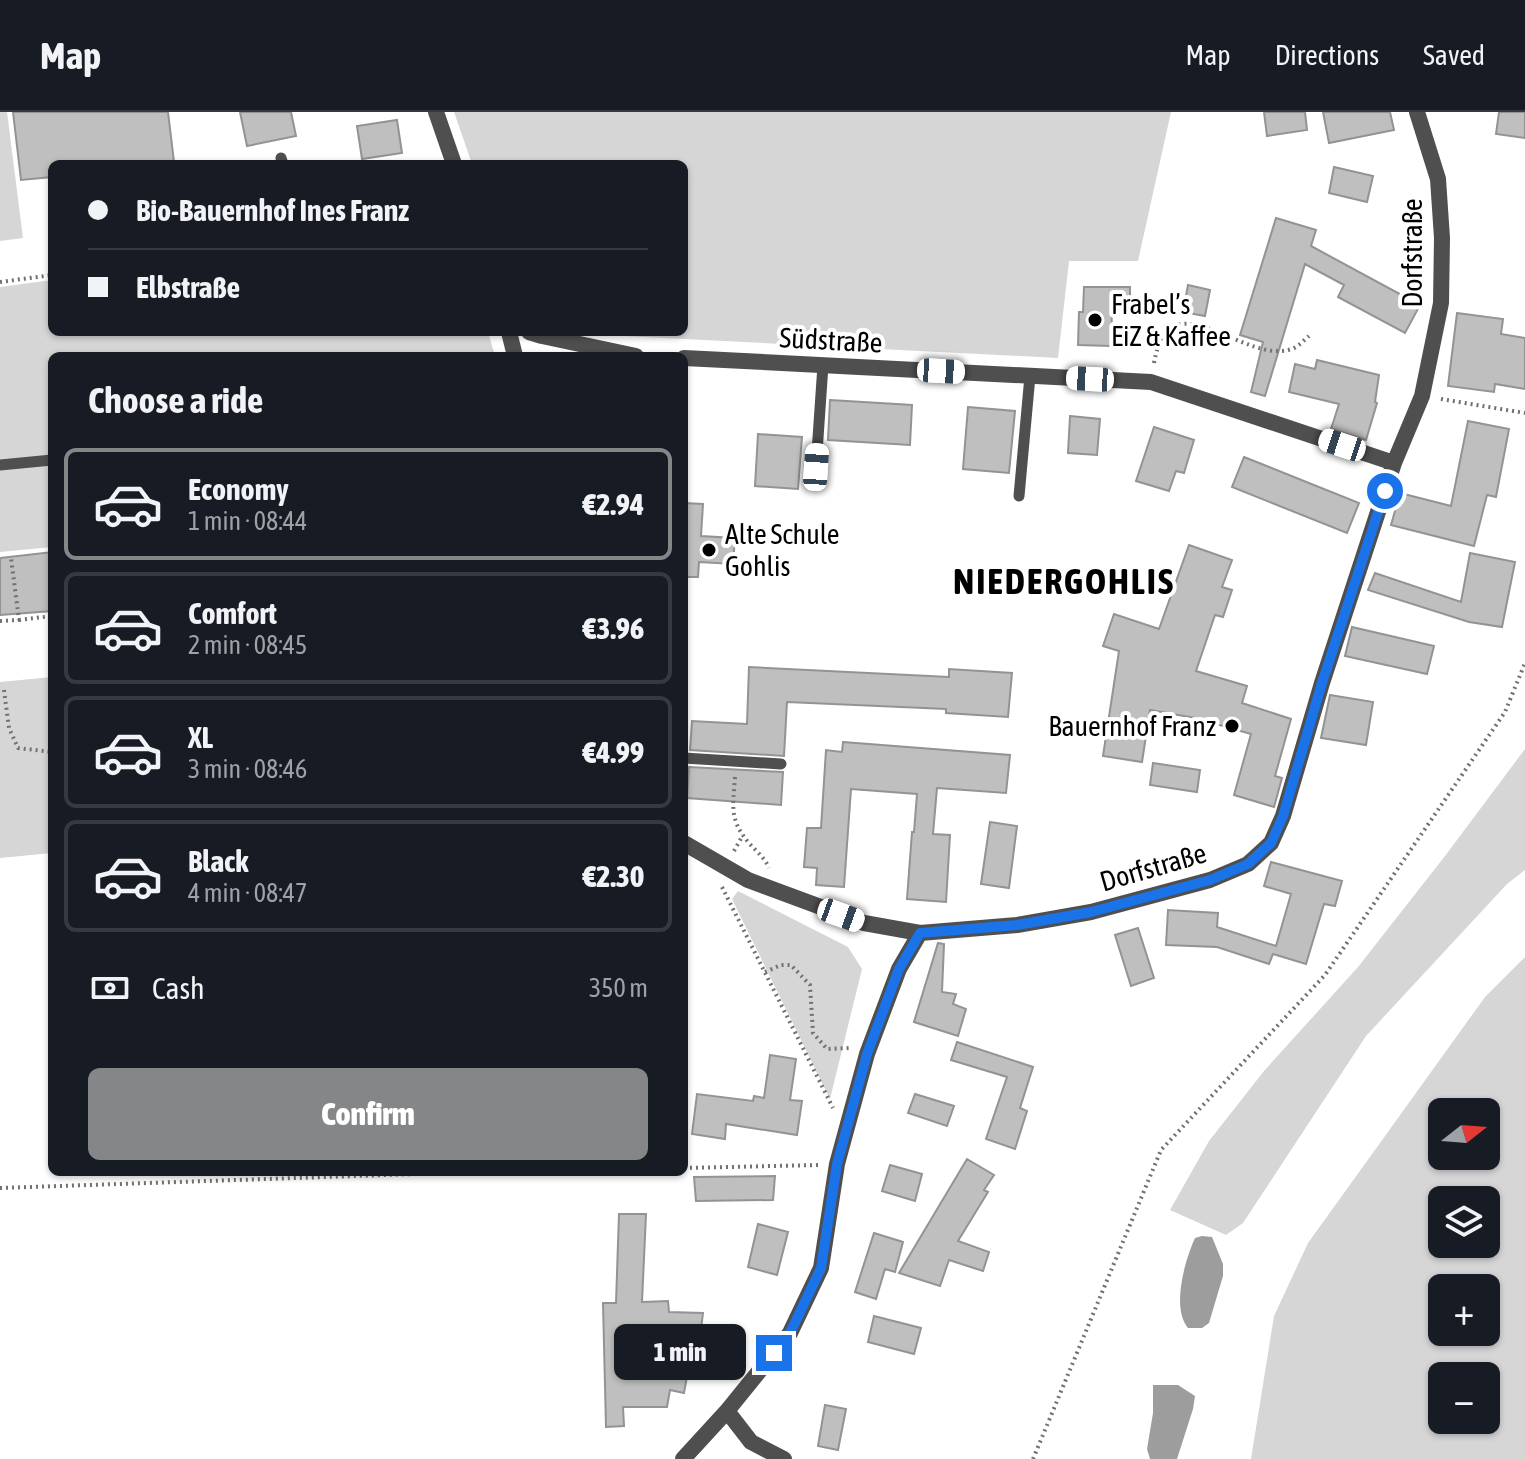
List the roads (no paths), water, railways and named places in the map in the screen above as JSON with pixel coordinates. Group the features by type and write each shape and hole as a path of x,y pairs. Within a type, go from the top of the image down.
{"street":[{"path":"436,112 449,160"},
{"name":"Dorfstraße","path":"688,845 748,880 773,890 864,923 920,933 1017,925 1091,912 1210,880 1248,864 1271,843 1283,816 1322,683 1394,463 1422,396 1441,303 1442,238 1438,179 1417,112"},
{"path":"547,336 618,352"},
{"name":"Südstraße","path":"688,358 1151,382 1394,463"},
{"path":"683,1459 727,1411 790,1333 821,1268 837,1164 867,1054 899,969 920,933"},
{"path":"727,1411 751,1442 784,1459"}],"lane":[{"path":"816,467 823,365"},
{"path":"1019,496 1030,376"},
{"path":"0,465 48,460"},
{"path":"688,758 781,764"}],"place":[{"name":"Frabel’s EiZ & Kaffee","path":"1095,320"},
{"name":"Alte Schule Gohlis","path":"709,550"},
{"name":"Bauernhof Franz","path":"1232,726"}],"district":[{"name":"NIEDERGOHLIS","path":"1064,581"}]}
